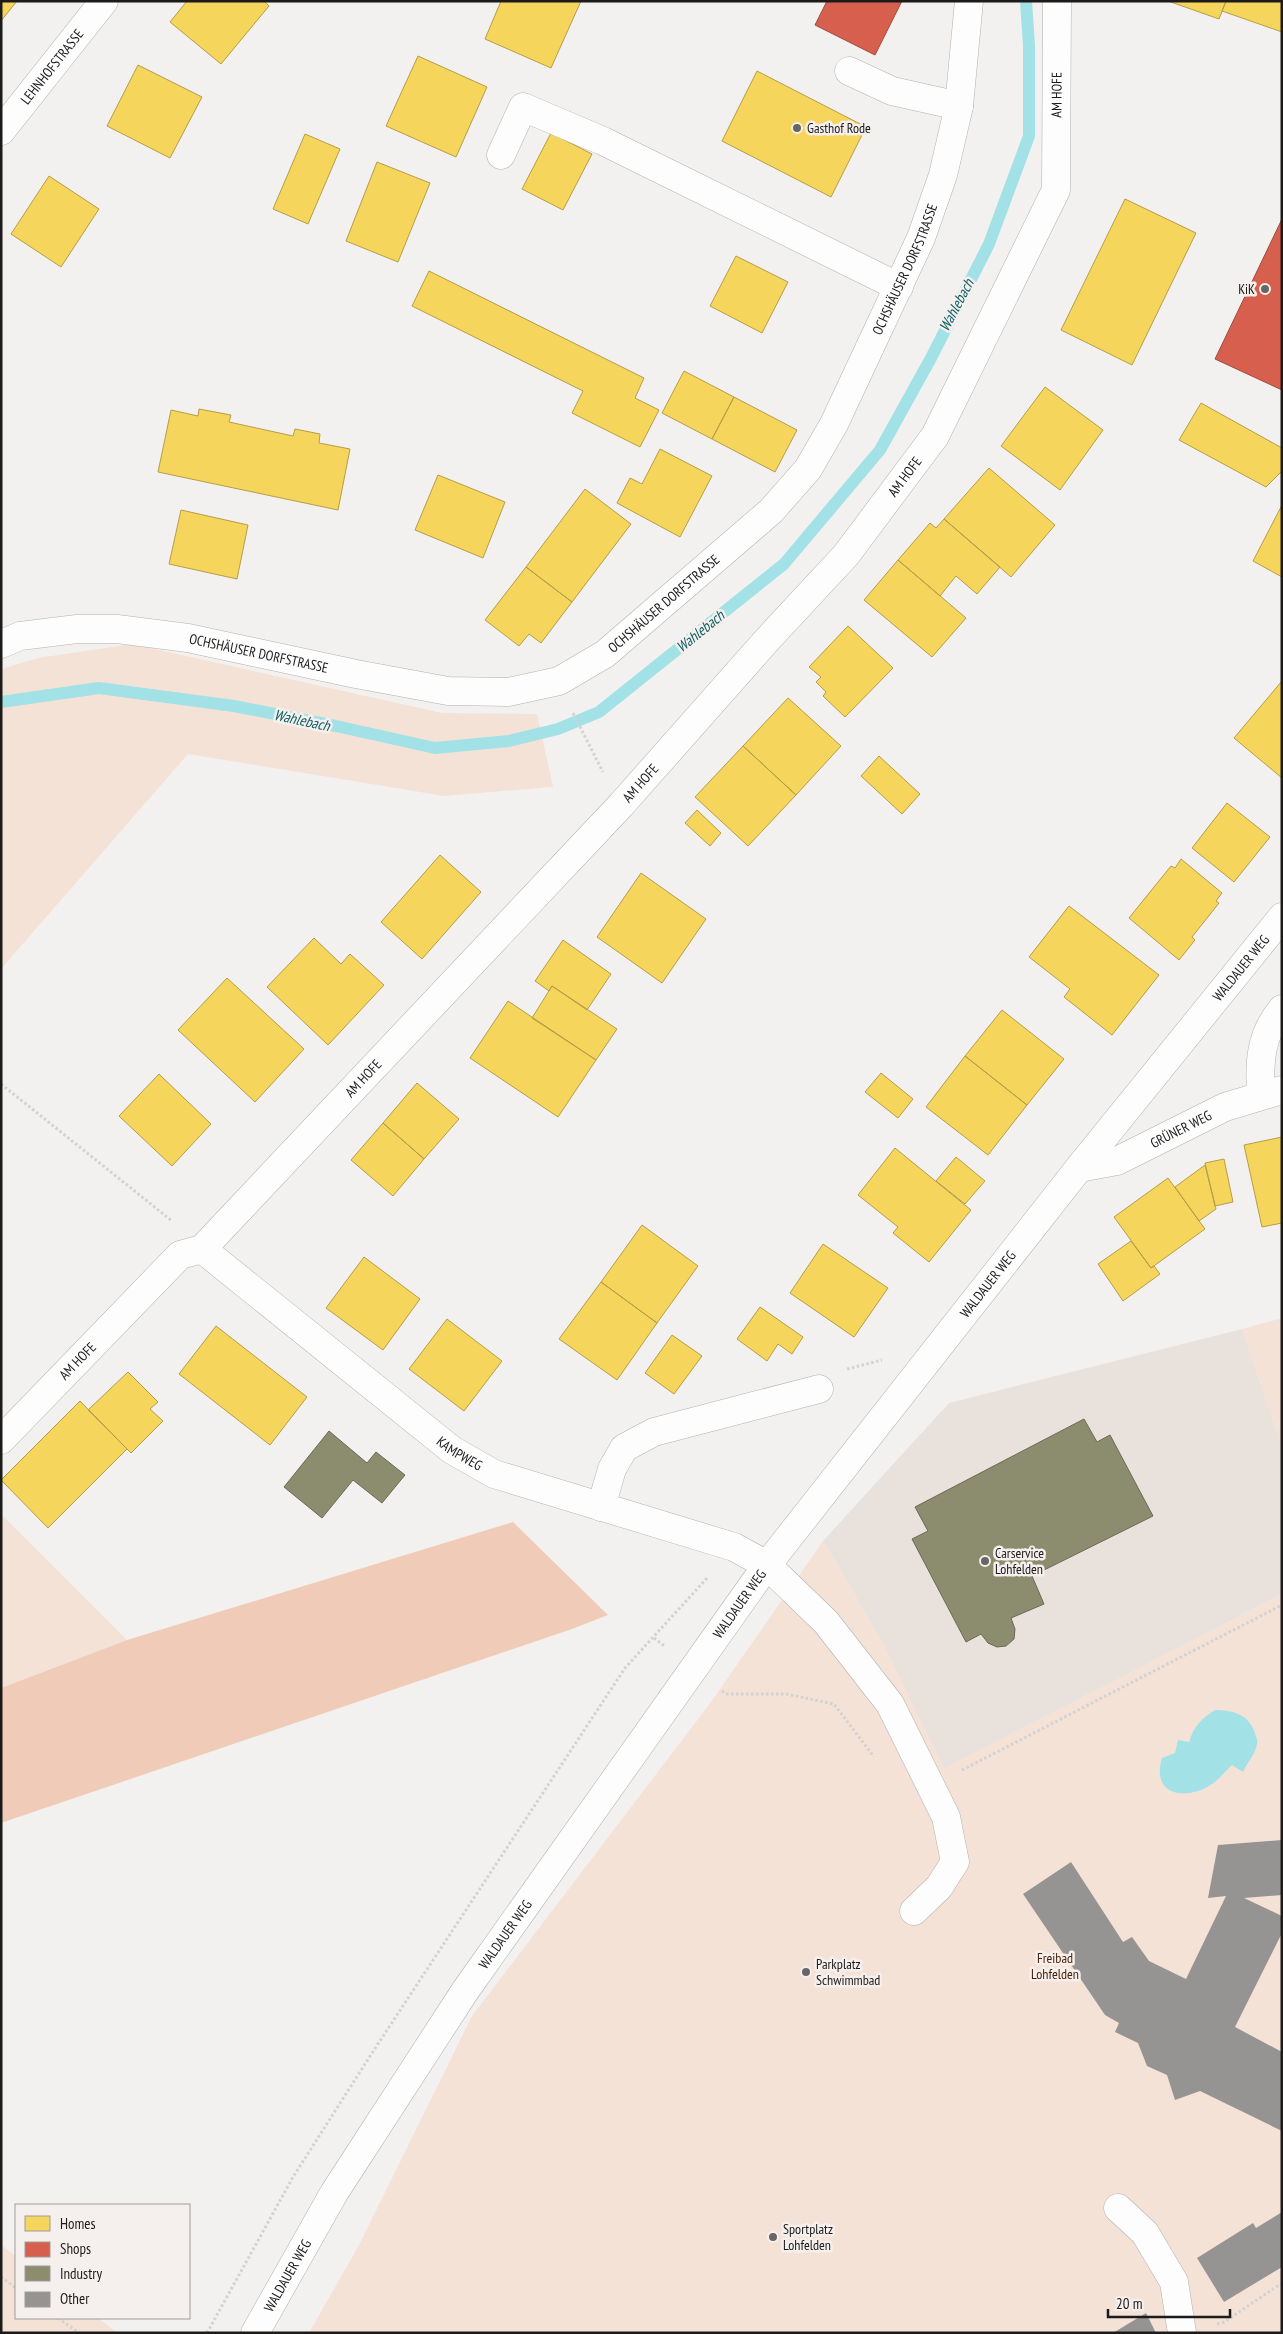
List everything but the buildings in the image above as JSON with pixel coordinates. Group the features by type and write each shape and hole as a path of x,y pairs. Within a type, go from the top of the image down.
{"street":[{"name":"LEHNHOFSTRASSE","path":"1,131 104,1"},
{"name":"OCHSHÄUSER DORFSTRASSE","path":"1,644 20,636 77,629 117,629 188,638 356,674 448,691 508,692 559,680 605,654 771,511 808,469 834,424 921,238 940,184 959,106 970,1"},
{"name":"AM HOFE","path":"1,1440 180,1255 202,1249 621,805 767,640 846,555 935,436 1056,190 1057,1"},
{"path":"849,71 892,91 959,106"},
{"path":"501,155 523,107 603,141 899,287"},
{"name":"WALDAUER WEG","path":"255,2333 334,2193 465,1990 767,1565 1079,1168 1282,917"},
{"path":"1271,1093 1259,1068 1264,1039 1274,1018 1282,1009"},
{"name":"GRÜNER WEG","path":"1079,1168 1117,1161 1225,1106 1271,1093"},
{"name":"KAMPWEG","path":"202,1249 452,1450 494,1474 734,1547 767,1565 826,1622 890,1704 946,1817 955,1862 939,1888 914,1911"},
{"path":"600,1507 612,1469 624,1448 654,1432 819,1389"},
{"path":"1118,2208 1146,2233 1174,2282 1182,2333"}],"path":[{"path":"1,1084 180,1228 202,1249"},
{"path":"819,1389 834,1373 885,1360 913,1381"},
{"path":"207,2333 293,2177 372,2053 625,1668 734,1547"},
{"path":"931,1786 1282,1605"},
{"path":"654,1638 694,1667 726,1694 786,1694 834,1704 863,1745 879,1762"},
{"path":"1,2278 15,2287"},
{"path":"1208,2326 1224,2322 1282,2283"},
{"path":"59,2319 80,2333"}],"shaded area":[{"path":"1242,1329 1282,1447 1282,1594 944,1769 881,1640 823,1541 949,1403"},
{"path":"513,1522 608,1615 572,1629 1,1823 1,1688 127,1640"}],"green space":[{"path":"132,644 442,713 537,714 553,787 444,796 188,754 1,969 1,669 38,658"},
{"path":"1282,1318 1282,1447 1242,1329"},
{"path":"1,1514 127,1640 1,1688"},
{"name":"Freibad Lohfelden","path":"823,1541 881,1640 944,1768 1282,1594 1282,2333 309,2333 359,2245 472,2016 711,1702"},
{"path":"1,2245 15,2255 15,2319 99,2319 118,2333 1,2333"}],"water":[{"path":"1215,1710 1239,1714 1249,1721 1255,1733 1256,1747 1243,1772 1232,1765 1209,1786 1189,1793 1172,1791 1165,1787 1161,1780 1162,1758 1175,1753 1178,1740 1189,1742 1199,1723"}],"waterway":[{"name":"Wahlebach","path":"1,702 99,688 234,706 435,748 509,741 558,729 599,712 784,564 880,450 931,358 989,244 1029,136 1029,46 1026,1"}],"place":[{"name":"Gasthof Rode","path":"797,128"},
{"name":"KiK","path":"1265,289"},
{"name":"Carservice Lohfelden","path":"985,1561"},
{"name":"Parkplatz Schwimmbad","path":"806,1972"},
{"name":"Sportplatz Lohfelden","path":"773,2237"}]}
